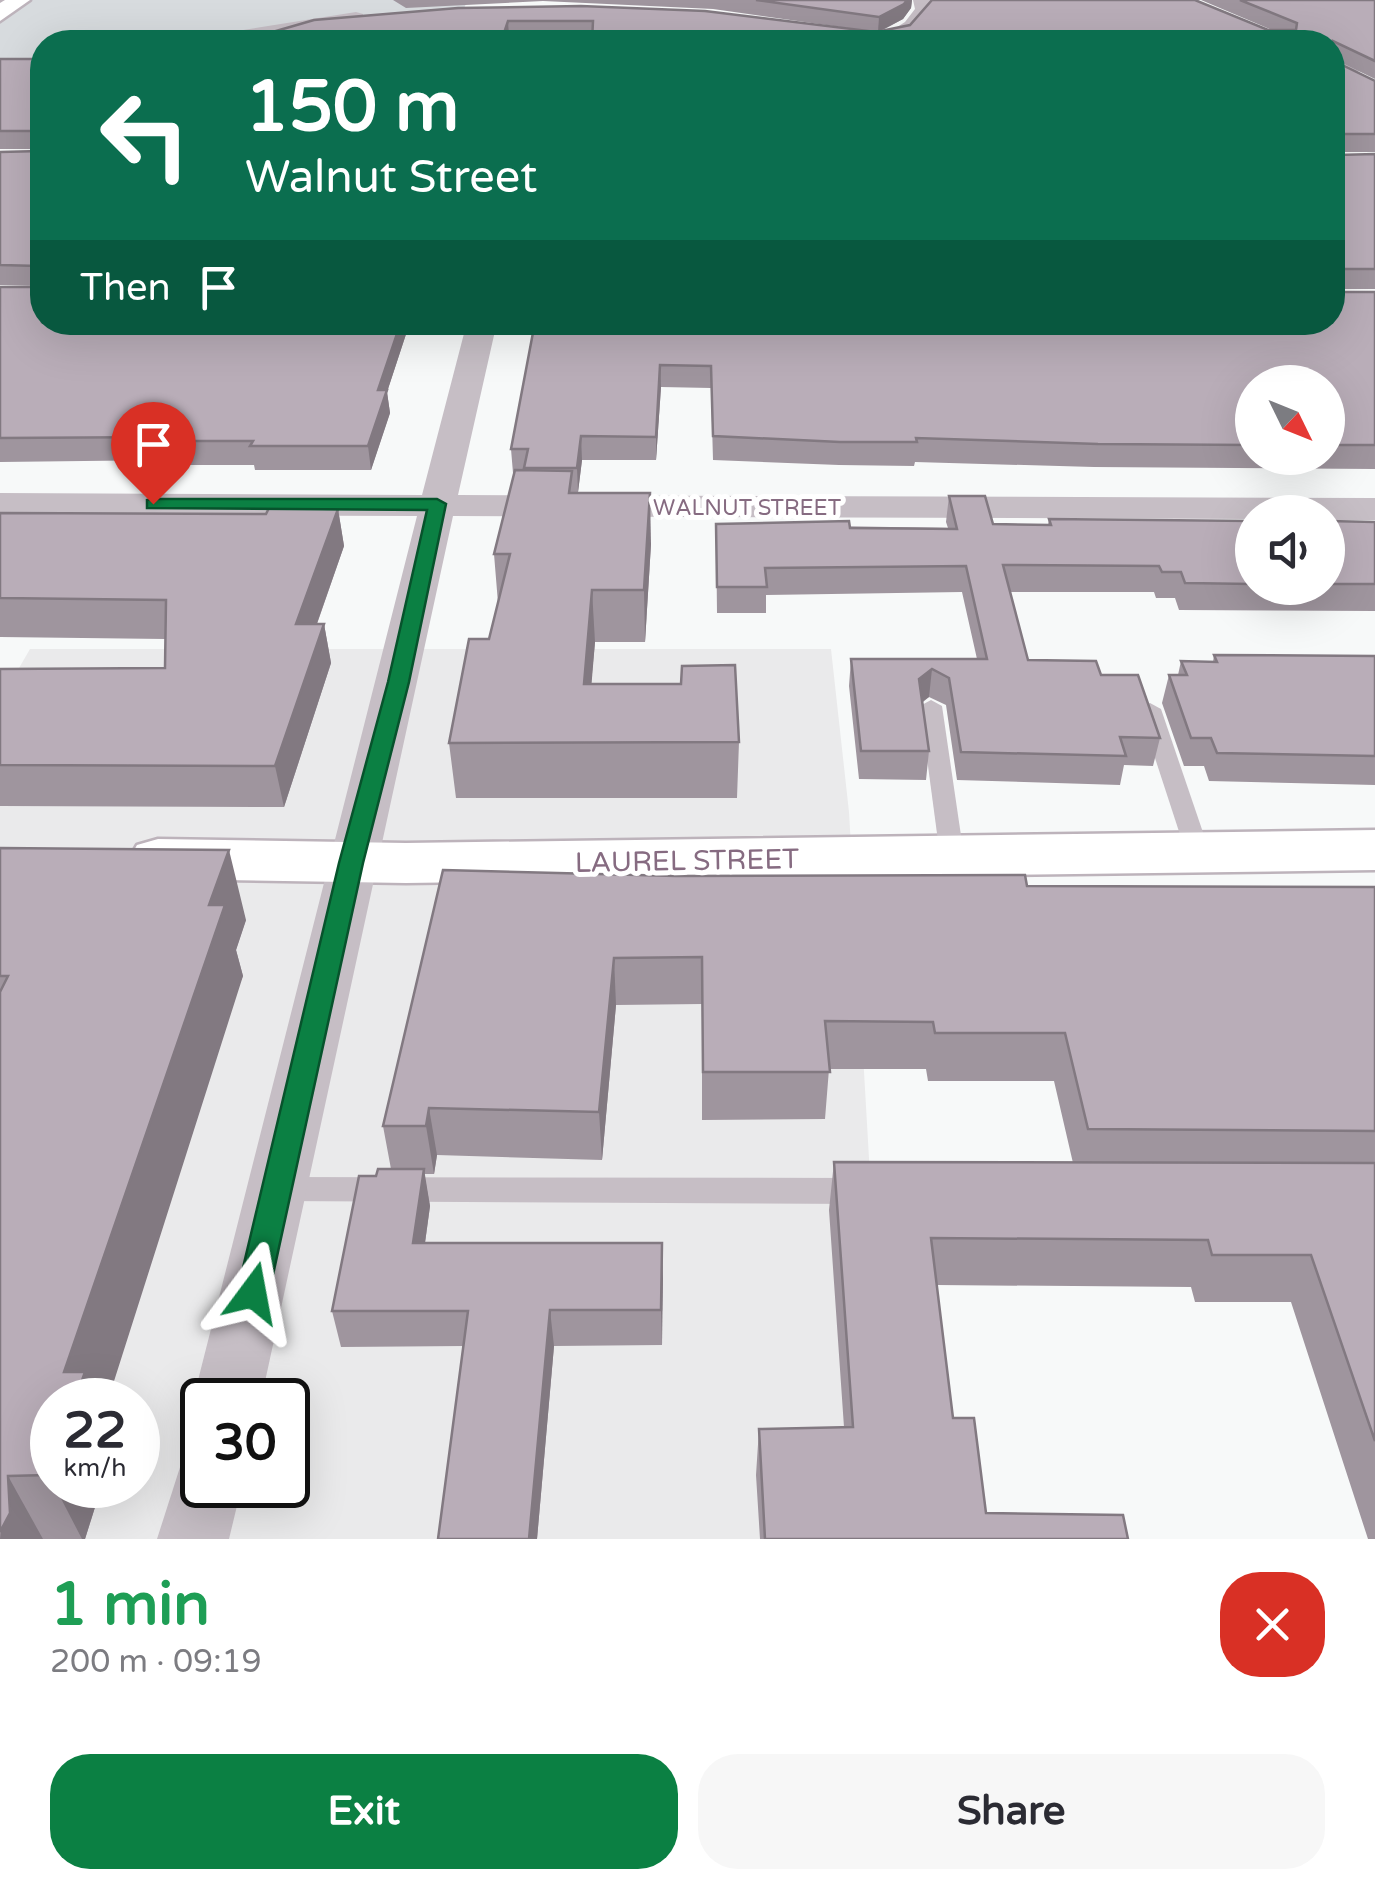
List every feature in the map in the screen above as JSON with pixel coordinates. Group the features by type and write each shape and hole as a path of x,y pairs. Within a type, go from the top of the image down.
{"street":[{"path":"0,14 19,0"},
{"path":"902,30 912,26 924,9 922,0"},
{"path":"295,30 370,16"},
{"path":"1345,66 1375,66"},
{"path":"1345,73 1375,90"},
{"path":"232,1378 479,335"},
{"name":"WALNUT STREET","path":"0,504 1375,509"},
{"name":"LAUREL STREET","path":"114,858 351,863 1375,850"},
{"path":"194,1539 201,1508"}],"lane":[{"path":"1145,696 1198,853"},
{"path":"931,706 952,856"},
{"path":"278,1189 882,1191"}],"shaded area":[{"path":"19,0 468,0 463,10 273,30 30,30 30,62 0,63 0,14"},
{"path":"30,649 831,649 849,812 891,1539 0,1539 0,701"}],"building":[{"path":"756,0 907,0 879,17"},
{"path":"932,0 1195,0 1268,30 886,30 910,25"},
{"path":"1240,0 1375,0 1375,61 1345,47 1345,30 1296,30 1297,23"},
{"path":"581,6 705,11 860,30 593,30 593,21 508,21 505,30 279,30 314,20 458,8"},
{"path":"0,59 30,59 30,131 0,131"},
{"path":"1345,66 1375,81 1375,134 1345,134"},
{"path":"30,151 30,266 0,265 0,152"},
{"path":"1375,154 1375,269 1345,269 1345,155"},
{"path":"0,287 30,287 30,335 397,335 378,390 387,390 368,446 250,446 253,441 164,441 166,437 0,438"},
{"path":"1345,292 1375,292 1375,445 1345,445 1345,365 1235,365 1235,445 916,438 917,442 840,442 713,436 711,366 660,365 656,437 581,436 577,468 524,468 528,449 511,449 533,335 1345,335"},
{"path":"515,470 572,471 569,493 650,493 644,590 592,590 584,684 681,684 682,666 735,665 739,742 449,743 469,639 489,639 510,554 494,554"},
{"path":"949,496 985,496 993,524 1051,525 1049,519 1235,521 1235,584 1185,583 1181,572 1162,572 1159,566 1003,565 1028,660 1096,661 1101,675 1138,675 1160,738 1120,737 1126,756 961,752 949,678 932,669 919,679 929,751 861,751 851,659 987,659 966,566 765,568 767,587 717,587 716,524 849,521 850,528 957,529"},
{"path":"269,508 338,509 296,624 324,624 275,766 0,765 0,669 165,668 166,600 0,598 0,513 266,514"},
{"path":"1345,521 1375,522 1375,584 1345,584"},
{"path":"1214,655 1375,656 1375,756 1217,753 1211,738 1191,738 1169,675 1187,675 1181,661 1217,662"},
{"path":"0,848 229,850 209,905 225,905 64,1372 85,1372 83,1378 30,1378 30,1475 8,1476 10,1513 0,1532 0,992 8,976 0,976"},
{"path":"443,870 676,876 1025,875 1027,886 1375,887 1375,1131 1088,1129 1065,1033 935,1033 933,1022 825,1021 830,1072 703,1072 702,957 614,958 599,1112 429,1108 426,1126 383,1126"},
{"path":"834,1162 1375,1163 1375,1441 1311,1255 1212,1255 1208,1240 931,1238 953,1418 974,1418 986,1513 1123,1515 1128,1539 765,1539 759,1429 853,1427"},
{"path":"378,1169 424,1169 413,1243 662,1243 661,1310 550,1310 529,1539 438,1539 468,1311 332,1311 359,1176 376,1176"}],"route":[{"path":"153,504 437,504 399,682 351,863 253,1293"}]}
